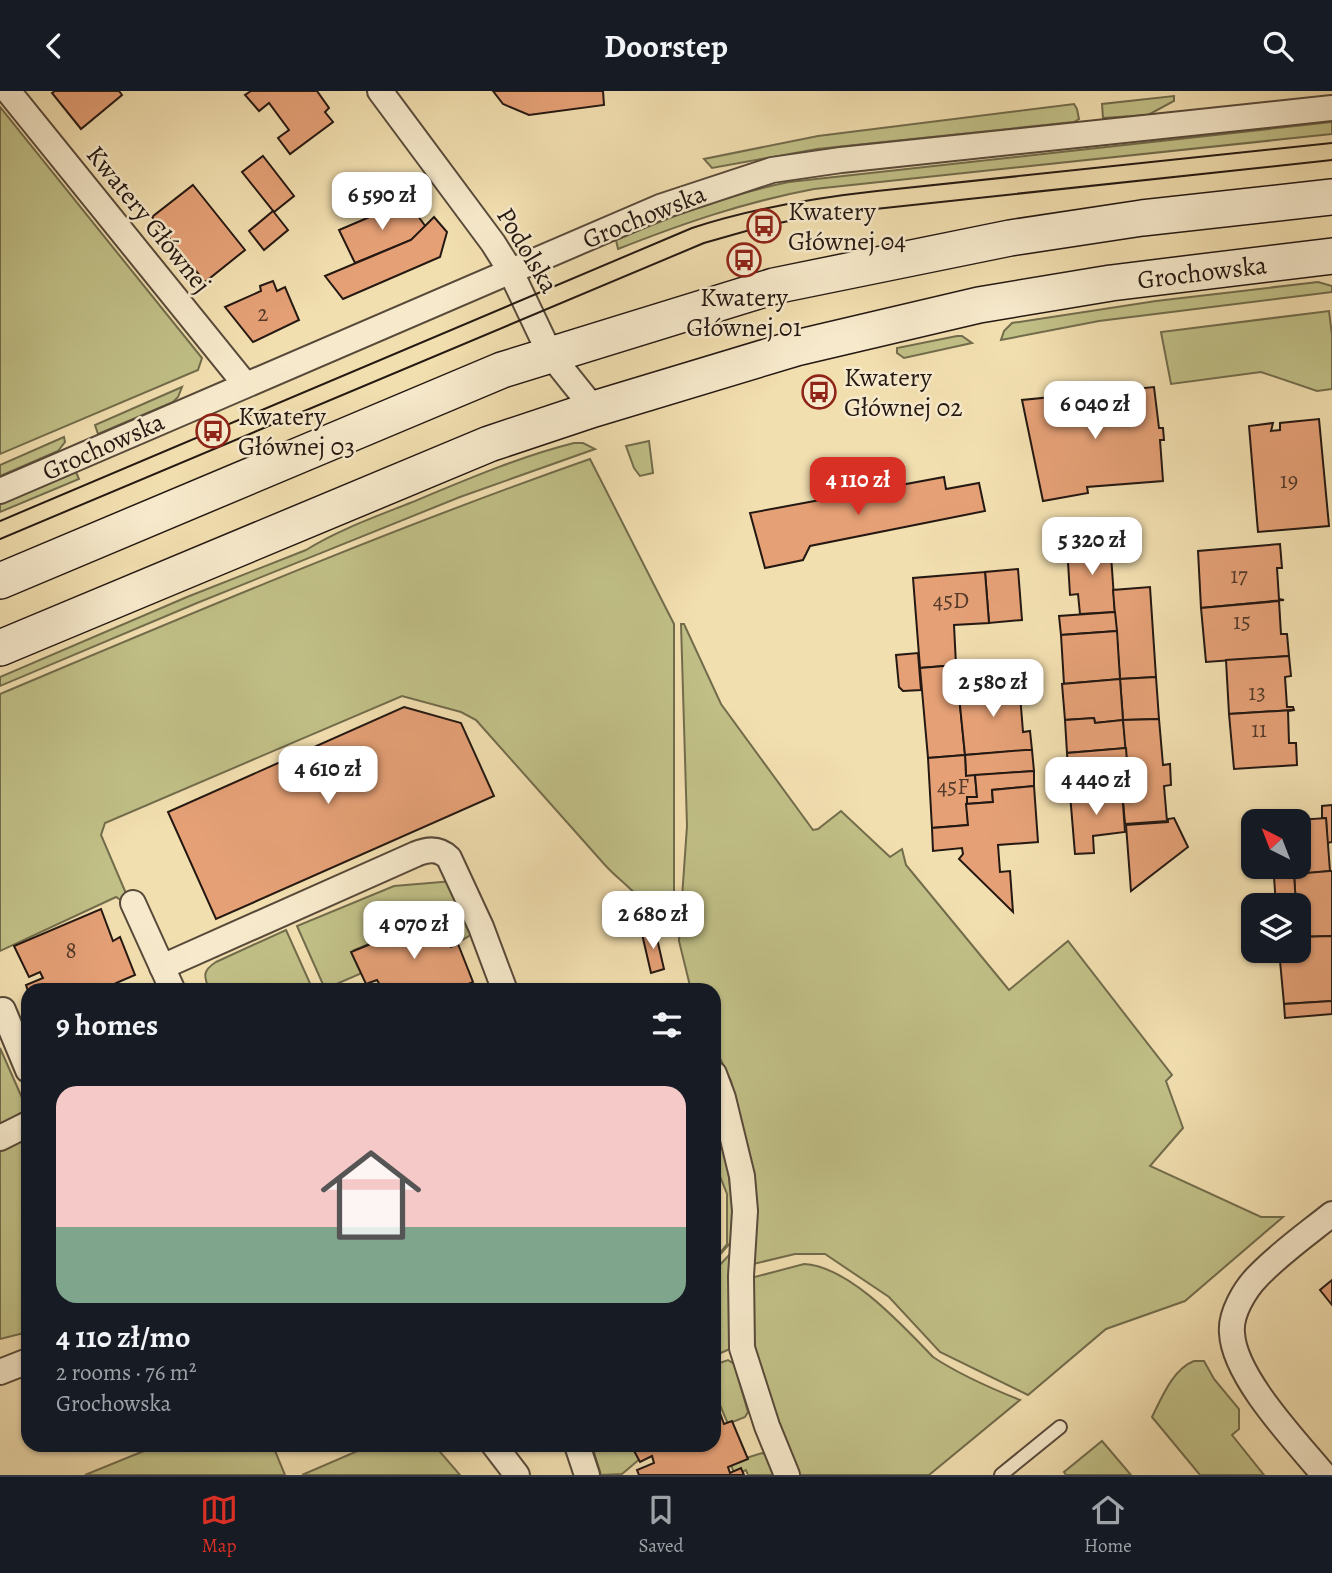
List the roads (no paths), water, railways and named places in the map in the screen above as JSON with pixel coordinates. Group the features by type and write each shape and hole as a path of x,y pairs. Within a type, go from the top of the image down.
{"main road":[{"path":"0,581 502,370 774,286 1010,238 1142,218 1332,197"},
{"name":"Grochowska","path":"0,648 489,444 796,348 979,305 1111,283 1332,256"}],"street":[{"name":"Kwatery Głównej","path":"8,91 245,384"},
{"name":"Podolska","path":"380,91 493,243 510,270 550,354 594,409"},
{"name":"Grochowska","path":"0,491 660,207 772,170 841,160 1332,108"},
{"path":"162,967 426,850 439,851 449,858 481,927 502,983"},
{"path":"133,903 169,983"},
{"path":"3,1010 21,1053"},
{"path":"721,1093 742,1176 742,1348 767,1426 787,1475"},
{"path":"0,1138 21,1128"},
{"path":"1324,1475 1277,1418 1249,1378 1236,1355 1231,1331 1236,1310 1256,1278 1332,1214"},
{"path":"0,1372 21,1364"},
{"path":"499,1452 517,1475"},
{"path":"580,1452 587,1475"}],"lane":[{"path":"1001,1475 1060,1427"}],"tram line":[{"path":"0,521 692,228 715,221 783,205 853,194 1332,143"},
{"path":"0,539 704,243 764,226 819,215 1332,160"}],"place":[{"name":"Kwatery Głównej 04","path":"764,226"},
{"name":"Kwatery Głównej 01","path":"744,260"},
{"name":"Kwatery Głównej 02","path":"819,392"},
{"name":"Kwatery Głównej 03","path":"213,431"}]}
